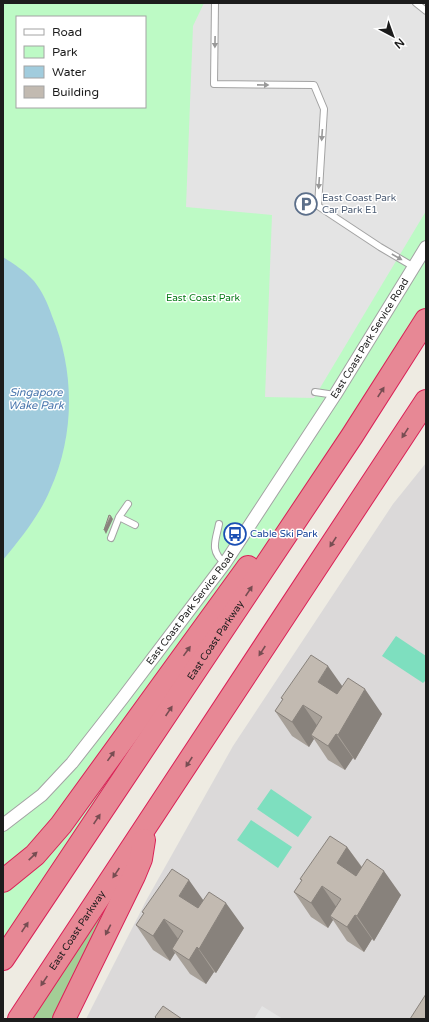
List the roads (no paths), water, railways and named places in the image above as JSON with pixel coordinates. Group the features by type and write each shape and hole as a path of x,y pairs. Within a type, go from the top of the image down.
{"highway":[{"name":"East Coast Parkway","path":"3,959 352,436 426,320"},
{"name":"East Coast Parkway","path":"19,1019 146,829 426,400"},
{"path":"3,882 35,855 61,825 270,536 352,436"},
{"path":"64,1019 134,876 141,859 146,829"}],"street":[{"name":"East Coast Park Service Road","path":"3,825 42,795 72,763 224,563 336,395 426,247"}],"lane":[{"path":"215,3 214,84 314,85 324,109 318,206 380,247 414,267"},
{"path":"416,3 426,11"},
{"path":"315,392 336,395"},
{"path":"111,538 119,517 128,504"},
{"path":"119,517 135,525"},
{"path":"219,524 215,551 217,556 224,563"}],"water":[{"name":"Singapore Wake Park","path":"3,257 31,277 47,302 60,337 65,359 69,403 68,425 64,447 58,469 46,500 23,535 3,560"}],"place":[{"name":"East Coast Park Car Park E1","path":"306,204"},
{"name":"Cable Ski Park","path":"235,534"}],"park label":[{"name":"East Coast Park","path":"203,298"}]}
